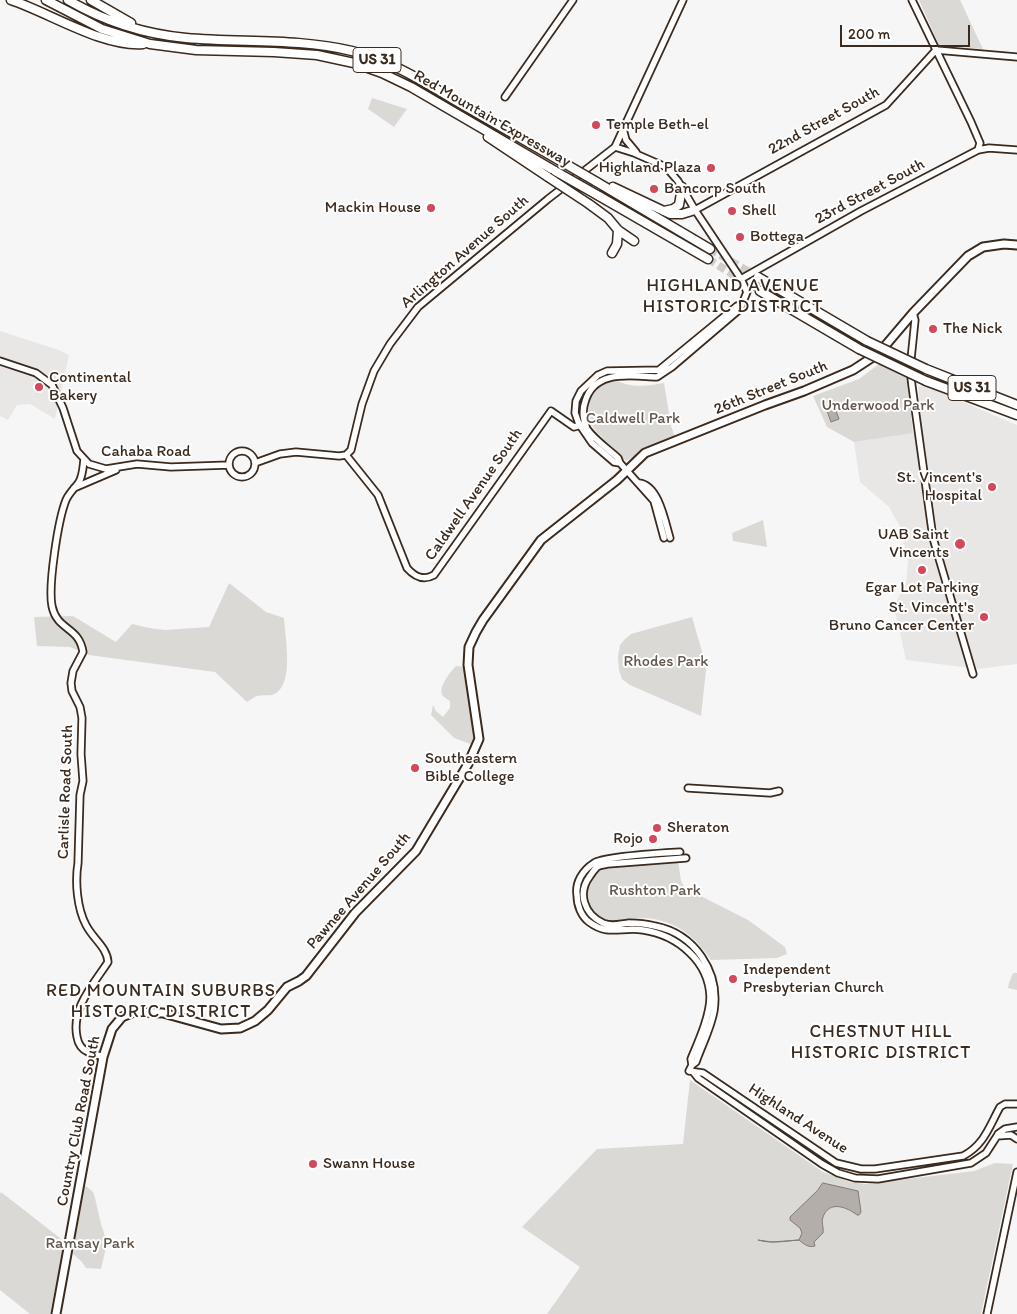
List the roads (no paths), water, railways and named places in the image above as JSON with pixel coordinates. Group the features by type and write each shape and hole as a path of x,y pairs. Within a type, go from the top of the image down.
{"highway":[{"path":"11,0 70,25 115,41 132,45 150,44"},
{"name":"Red Mountain Expressway","path":"46,0 102,29 150,44 185,49 317,55 354,63 389,76 708,259"},
{"name":"Red Mountain Expressway","path":"68,0 94,14 118,23 166,36 318,44 355,52 383,62 428,84 609,188 710,249"},
{"path":"91,0 128,22 166,36"},
{"path":"456,113 501,146 589,204 608,218 618,230 634,241"},
{"path":"662,211 673,209 677,206 682,187"},
{"path":"609,188 670,214 682,214 694,210"},
{"path":"612,253 616,244 618,230"},
{"name":"US 31","path":"758,278 867,341 926,370 1017,405"},
{"name":"US 31","path":"760,291 859,348 926,381 1017,415"}],"main road":[{"name":"26th Street South","path":"468,665 469,647 476,632 541,540 627,471 646,453 853,370 879,353 913,313 968,256 983,247 1017,244"},
{"name":"Pawnee Avenue South","path":"287,987 306,976 355,913 416,851 468,764 479,739 468,665"},
{"name":"Country Club Road South","path":"56,1314 103,1057 112,1030 122,1017 134,1012 163,1013 222,1030 240,1028 255,1022 287,987"}],"street":[{"path":"505,97 573,0"},
{"path":"667,538 654,501 620,464 614,462 592,443 575,412 576,402 581,391 598,374 607,371 659,370 737,306 742,304 747,292 741,278 694,210 682,187 666,167 615,147 683,0"},
{"path":"912,0 980,143 978,150"},
{"path":"936,50 1017,57"},
{"name":"22nd Street South","path":"694,210 886,105 936,50"},
{"path":"623,129 630,146 639,155"},
{"name":"Arlington Avenue South","path":"346,455 353,445 362,404 374,371 390,344 418,307 548,199 615,147"},
{"name":"23rd Street South","path":"741,278 978,150 989,148 1017,150"},
{"path":"913,313 910,369 912,394 934,545 973,674"},
{"name":"Cahaba Road","path":"0,361 36,373 52,385 57,393 77,451 84,459 96,467 106,469 137,464 229,466"},
{"name":"Caldwell Avenue South","path":"346,455 378,495 404,561 412,573 423,579 434,575 551,411 574,427 582,425"},
{"path":"239,452 248,453 252,456 255,463 250,475 242,477 234,474 229,466 231,457 239,452"},
{"path":"255,463 280,454 296,452 346,455"},
{"name":"Carlisle Road South","path":"84,459 82,474 68,495 64,506 54,558 51,592 52,608 58,621 79,637 83,652 73,672 71,683 72,692 80,707 82,718 81,754 83,781 80,794 77,886 80,908 86,926 105,950 108,962 82,1000 76,1016 76,1033 78,1042 83,1049 88,1053 103,1057"},
{"path":"74,488 125,466"},
{"path":"688,788 779,792"},
{"path":"680,852 611,858 595,862 581,876 577,885 576,895 582,916 589,922 610,932 642,929 659,933 681,945 700,965 708,985 710,998 691,1059 692,1065"},
{"path":"686,858 608,864 597,867 586,881 583,891 589,913 598,920 611,926 629,923 667,929 688,943 707,964 715,994 714,1014 696,1062 689,1071 694,1073"},
{"name":"Highland Avenue","path":"694,1073 703,1073 836,1163 860,1169 875,1169 963,1156 980,1144 1000,1107 1005,1104 1017,1105"},
{"name":"Highland Avenue","path":"694,1073 698,1078 822,1164 838,1173 855,1178 878,1180 971,1163 986,1152 996,1136 1005,1129 1017,1127"},
{"path":"996,1136 1011,1135 1017,1139"},
{"path":"987,1314 1017,1172"}],"tunnel":[{"path":"710,249 758,277"},
{"path":"708,259 760,291"}],"place":[{"name":"Temple Beth-el","path":"596,125"},
{"name":"Highland Plaza","path":"711,168"},
{"name":"Bancorp South","path":"654,189"},
{"name":"Mackin House","path":"431,208"},
{"name":"Shell","path":"732,211"},
{"name":"Bottega","path":"740,237"},
{"name":"The Nick","path":"933,329"},
{"name":"Continental Bakery","path":"39,387"},
{"name":"St. Vincent's Hospital","path":"992,487"},
{"name":"UAB Saint Vincents","path":"960,544"},
{"name":"Egar Lot Parking","path":"922,570"},
{"name":"St. Vincent's Bruno Cancer Center","path":"984,617"},
{"name":"Southeastern Bible College","path":"415,768"},
{"name":"Sheraton","path":"657,828"},
{"name":"Rojo","path":"653,839"},
{"name":"Independent Presbyterian Church","path":"733,979"},
{"name":"Swann House","path":"313,1164"}],"district":[{"name":"HIGHLAND AVENUE HISTORIC DISTRICT","path":"733,296"},
{"name":"RED MOUNTAIN SUBURBS HISTORIC DISTRICT","path":"161,1001"},
{"name":"CHESTNUT HILL HISTORIC DISTRICT","path":"881,1042"}],"park label":[{"name":"Underwood Park","path":"878,406"},
{"name":"Caldwell Park","path":"633,419"},
{"name":"Rhodes Park","path":"666,662"},
{"name":"Rushton Park","path":"655,891"},
{"name":"Ramsay Park","path":"90,1244"}]}
